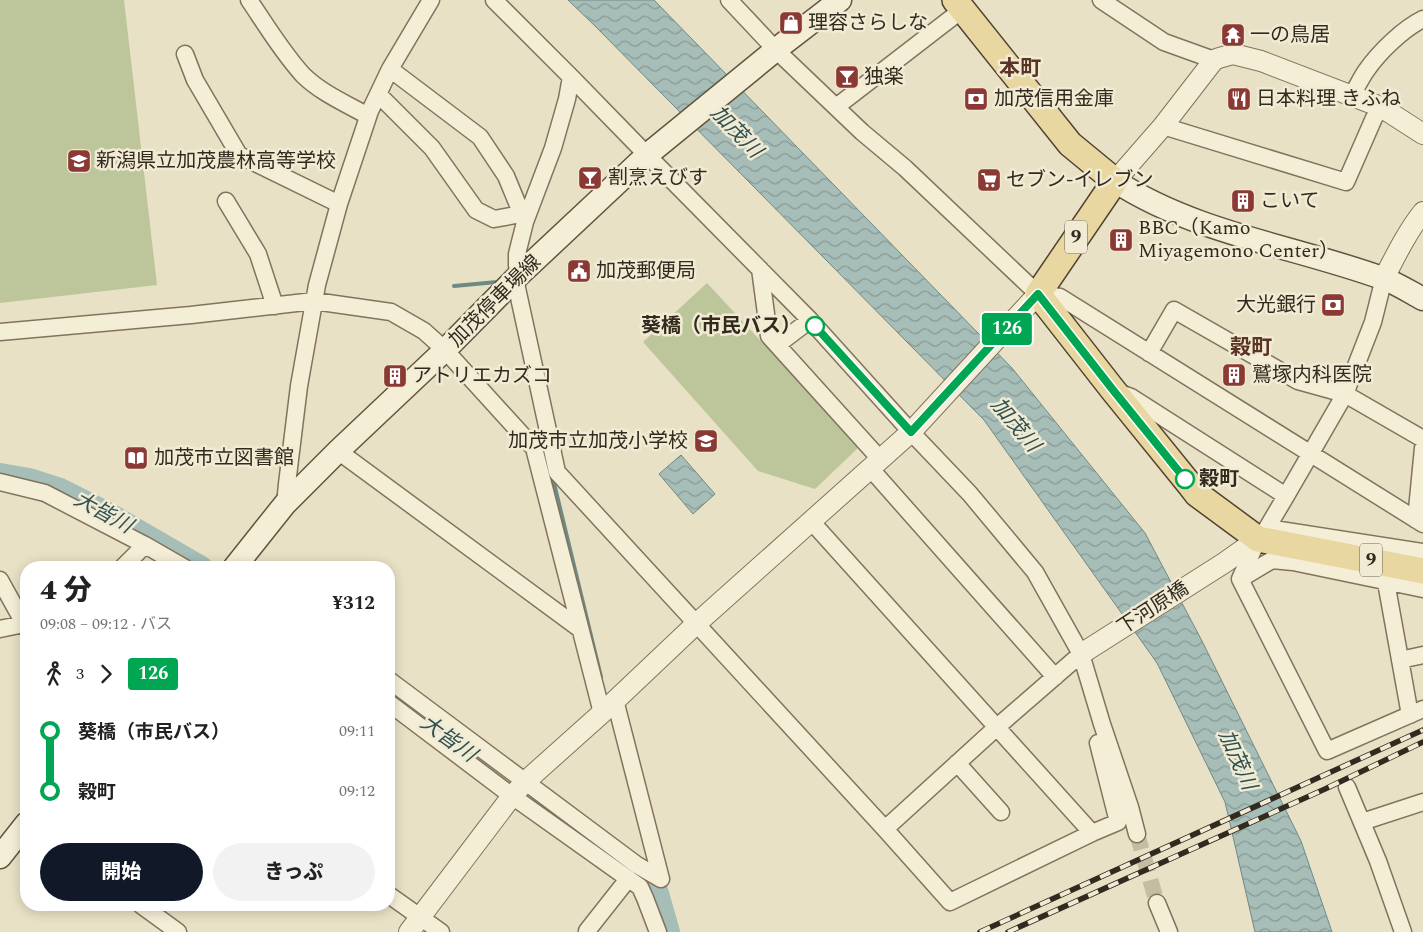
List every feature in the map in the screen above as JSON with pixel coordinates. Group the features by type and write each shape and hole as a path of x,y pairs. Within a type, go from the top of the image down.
{"main road":[{"path":"776,50 840,0"},
{"path":"959,5 1070,144 1115,181 1159,206 1183,217 1384,278 1423,299"},
{"name":"加茂停車場線","path":"240,561 285,504 445,350 517,277 652,151 776,50"},
{"name":"9","path":"1115,181 1030,303 1113,390 1197,494 1263,533 1319,550 1423,570"},
{"path":"0,857 20,832"}],"street":[{"path":"249,0 278,43 304,76 326,92 368,116"},
{"path":"285,504 299,386 316,285 339,204 368,116 390,69 431,0"},
{"path":"494,0 571,77 652,151 760,269 914,429 1035,572 1082,654 1137,834"},
{"path":"729,0 776,50 862,132 905,168 1030,303"},
{"path":"744,0 776,50"},
{"path":"1101,0 1121,6 1164,42 1214,60"},
{"path":"836,107 959,5"},
{"path":"1352,95 1366,71 1392,42 1415,23 1423,19"},
{"path":"185,54 195,80 239,156 339,204"},
{"path":"1115,181 1163,126 1214,60 1234,54 1261,61 1381,107 1423,134"},
{"path":"390,69 480,136 506,176 523,218"},
{"path":"557,472 517,277 517,254 523,218 553,148 567,99 571,77"},
{"path":"378,94 432,148 476,210 494,220 523,218"},
{"path":"1163,126 1346,182 1374,118 1381,107"},
{"path":"226,201 258,254 275,306"},
{"path":"1240,579 1263,533 1345,394 1373,322 1384,278 1398,249 1413,224 1423,212"},
{"path":"760,269 769,336 1054,677"},
{"path":"414,924 512,796 526,781 696,624 914,429 1030,303 1060,298 1419,522 1423,448"},
{"path":"0,332 314,302 391,312 424,331 445,350 950,902 1118,822 1096,736 1102,724"},
{"path":"1149,353 1174,310 1298,382 1345,394 1423,439"},
{"path":"777,345 810,320"},
{"path":"1113,390 1130,397 1286,496"},
{"path":"395,684 642,868 661,879 608,707 580,629 537,450"},
{"path":"338,451 580,629"},
{"path":"0,482 45,493 173,561"},
{"path":"811,521 1092,833"},
{"path":"1263,533 1423,552"},
{"name":"下河原橋","path":"1082,654 1224,563 1263,533"},
{"path":"129,561 145,545"},
{"path":"1240,579 1272,560 1294,562 1423,589"},
{"path":"1240,579 1327,751 1416,712 1400,660 1386,582"},
{"path":"0,580 20,617"},
{"path":"0,629 20,627"},
{"path":"885,829 997,727 1082,654"},
{"path":"1400,660 1423,655"},
{"path":"395,708 512,796 640,887 658,932"},
{"path":"957,763 1001,812"},
{"path":"1347,787 1378,861 1403,932"},
{"path":"1362,822 1423,802"},
{"path":"587,931 628,879"},
{"path":"395,901 414,924 441,932"},
{"path":"1157,902 1169,932"},
{"path":"149,911 178,932"}],"green space":[{"name":"新潟県立加茂農林高等学校","path":"0,0 124,0 157,285 0,303"},
{"path":"707,283 859,447 815,489 758,471 643,342"}],"water":[{"name":"加茂川","path":"568,0 654,0 1012,368 1145,533 1202,641 1301,841 1332,932 1255,932 1225,802 1157,663 984,420"},
{"path":"681,455 715,494 693,514 659,474"}],"waterway":[{"path":"454,286 501,280"},
{"name":"大皆川","path":"0,475 29,480 60,490 108,514 189,561"},
{"path":"552,475 601,677"},
{"name":"大皆川","path":"539,806 622,863"},
{"name":"大皆川","path":"644,879 656,890 668,932"},
{"name":"大皆川","path":"654,880 656,890"}],"tunnel":[{"path":"1137,834 1157,903"}],"railway":[{"path":"980,932 1423,730"},
{"path":"1008,932 1325,789 1423,742"}],"bus line":[{"name":"126","path":"815,326 911,432 1038,294 1185,479"}],"place":[{"name":"理容さらしな","path":"791,23"},
{"name":"一の鳥居","path":"1233,35"},
{"name":"独楽","path":"847,77"},
{"name":"加茂信用金庫","path":"976,99"},
{"name":"日本料理 きふね","path":"1239,99"},
{"name":"新潟県立加茂農林高等学校","path":"79,161"},
{"name":"割烹えびす","path":"590,178"},
{"name":"セブン-イレブン","path":"989,180"},
{"name":"こいて","path":"1243,201"},
{"name":"BBC（Kamo Miyagemono Center）","path":"1121,240"},
{"name":"加茂郵便局","path":"579,271"},
{"name":"大光銀行","path":"1333,305"},
{"name":"葵橋（市民バス）","path":"815,326"},
{"name":"鷲塚内科医院","path":"1234,375"},
{"name":"アトリエカズコ","path":"395,376"},
{"name":"加茂市立加茂小学校","path":"706,441"},
{"name":"加茂市立図書館","path":"136,458"},
{"name":"穀町","path":"1185,479"}],"district":[{"name":"本町","path":"1020,69"},
{"name":"穀町","path":"1251,348"}]}
